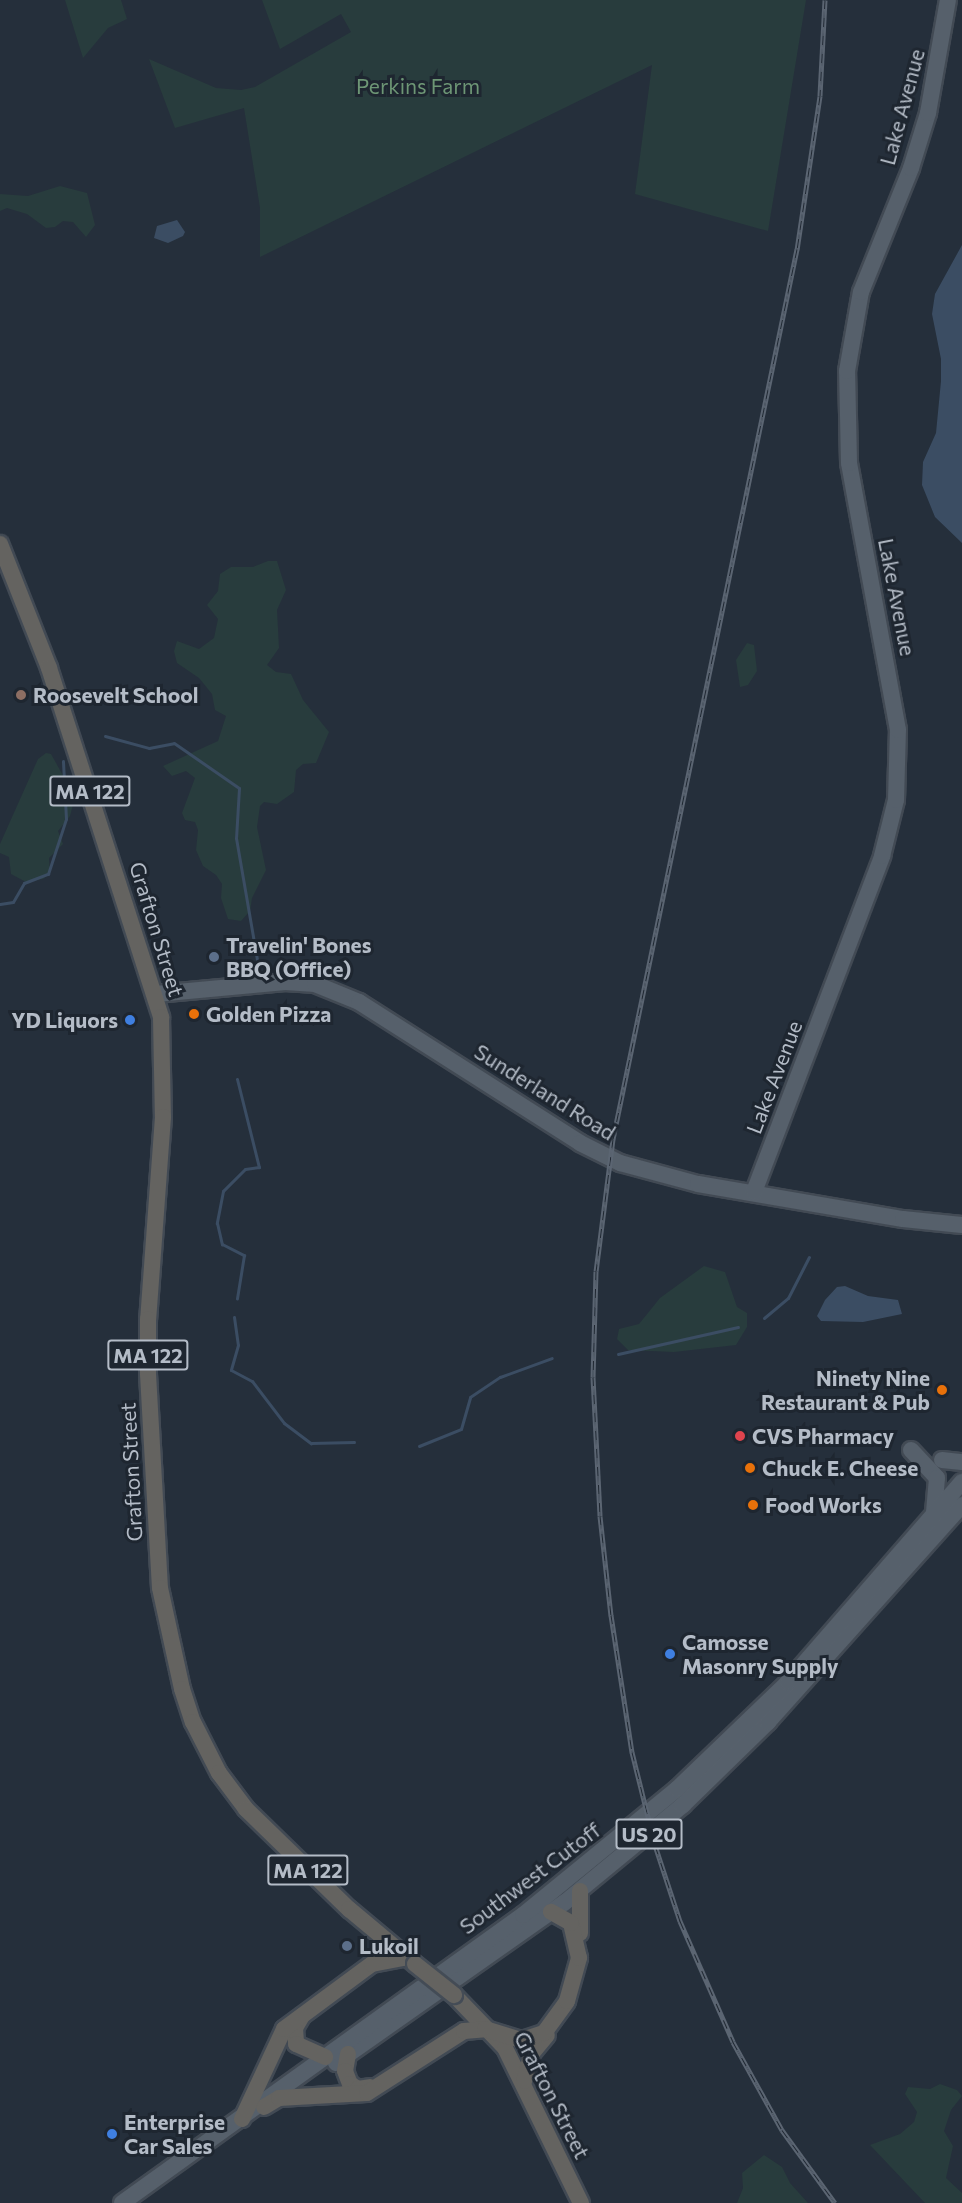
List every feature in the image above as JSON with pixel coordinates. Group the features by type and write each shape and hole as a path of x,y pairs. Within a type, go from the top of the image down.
{"highway":[{"name":"Grafton Street","path":"0,544 50,669 156,994 162,1038 164,1093 148,1319 148,1374 160,1588 176,1665 193,1722 227,1787 264,1829 377,1933 460,2000 495,2034 524,2081 580,2203"},
{"path":"524,2081 535,2046 558,2024 579,1986 583,1964 580,1891"},
{"path":"279,2098 367,2093 454,2035 477,2029 522,2040 538,2036 550,2028 567,2001 578,1966 577,1936 571,1923 551,1912"},
{"path":"372,1964 377,1933"},
{"path":"242,2119 260,2087 279,2038 302,2015 372,1964 411,1960"},
{"path":"348,2054 345,2072 350,2084 358,2090 374,2086 456,2030 460,2000"},
{"path":"302,2015 295,2028 296,2044 325,2057"},
{"name":"Southwest Cutoff","path":"264,2107 279,2098"}],"main road":[{"name":"Lake Avenue","path":"754,1192 882,856 896,800 898,730 850,470 845,418 846,371 861,292 908,176 928,113 948,0"},
{"name":"Sunderland Road","path":"156,994 285,981 324,987 379,1014 609,1158 674,1179 903,1219 962,1225"},
{"path":"911,1450 937,1478 934,1514"},
{"path":"942,1460 962,1461"},
{"name":"Southwest Cutoff","path":"122,2203 242,2119 550,1894 677,1789 788,1682 962,1482"},
{"name":"Southwest Cutoff","path":"279,2098 348,2054 580,1891 683,1805 740,1752 962,1506"},
{"name":"Southwest Cutoff","path":"242,2119 264,2107"}],"green space":[{"path":"65,0 121,0 127,19 108,28 83,58"},
{"name":"Perkins Farm","path":"262,0 806,0 768,231 635,194 652,65 260,257 260,208 244,108 175,128 149,59 216,88 241,90 255,87 351,32 341,14 280,49"},
{"path":"60,186 87,193 95,225 86,237 73,222 63,221 55,227 46,228 27,214 7,208 0,211 0,194 28,196"},
{"path":"268,561 277,561 286,590 277,610 279,648 267,665 276,672 291,674 303,700 329,732 316,763 303,764 296,770 294,792 277,804 264,802 260,806 257,827 266,870 252,898 250,911 241,921 228,919 221,898 222,884 216,875 203,866 196,850 198,830 195,822 185,820 182,813 195,778 186,771 172,776 163,766 218,741 226,716 215,710 212,694 199,678 177,663 174,651 177,641 199,649 214,638 218,619 207,605 218,591 220,574 231,567 253,567"},
{"path":"747,643 754,645 757,671 748,685 740,687 736,660"},
{"path":"46,753 51,754 75,797 70,816 58,831 63,844 49,858 50,873 43,879 26,882 11,874 9,857 0,853 0,844 38,759"},
{"path":"704,1266 725,1272 737,1307 747,1313 747,1327 736,1345 674,1352 628,1350 617,1339 619,1329 639,1324 660,1298"},
{"path":"940,2084 957,2090 962,2096 951,2110 944,2131 953,2146 946,2178 962,2193 962,2203 925,2203 870,2145 900,2134 914,2122 917,2112 905,2094 908,2087 930,2089"},
{"path":"764,2155 782,2167 790,2183 808,2203 737,2203 743,2188 742,2173"}],"water":[{"path":"177,220 185,232 183,236 168,243 154,238 157,226"},
{"path":"962,245 962,543 935,517 922,485 923,462 936,433 941,381 941,359 932,314 935,294"},
{"path":"845,1286 868,1296 898,1300 902,1314 863,1322 821,1321 817,1316 825,1300 837,1287"}],"waterway":[{"path":"105,736 149,748 174,743 239,788 236,838 258,965"},
{"path":"0,904 13,902 24,883 48,874 66,819 63,761"},
{"path":"237,1079 259,1167 245,1169 223,1191 217,1223 222,1244 244,1255 237,1298"},
{"path":"764,1318 788,1298 809,1257"},
{"path":"234,1317 238,1345 231,1370 252,1381 284,1423 311,1443 354,1442"},
{"path":"618,1354 738,1327"},
{"path":"419,1446 461,1429 470,1397 500,1377 552,1358"}],"railway":[{"path":"825,0 820,96 797,249 613,1139 596,1271 593,1377 600,1516 611,1615 632,1752 655,1845 680,1921 733,2042 782,2130 835,2203"}],"place":[{"name":"Roosevelt School","path":"21,695"},
{"name":"Travelin' Bones BBQ (Office)","path":"214,957"},
{"name":"Golden Pizza","path":"194,1014"},
{"name":"YD Liquors","path":"130,1020"},
{"name":"Ninety Nine Restaurant & Pub","path":"942,1390"},
{"name":"CVS Pharmacy","path":"740,1436"},
{"name":"Chuck E. Cheese","path":"750,1468"},
{"name":"Food Works","path":"753,1505"},
{"name":"Camosse Masonry Supply","path":"670,1654"},
{"name":"Lukoil","path":"347,1946"},
{"name":"Enterprise Car Sales","path":"112,2134"}]}
